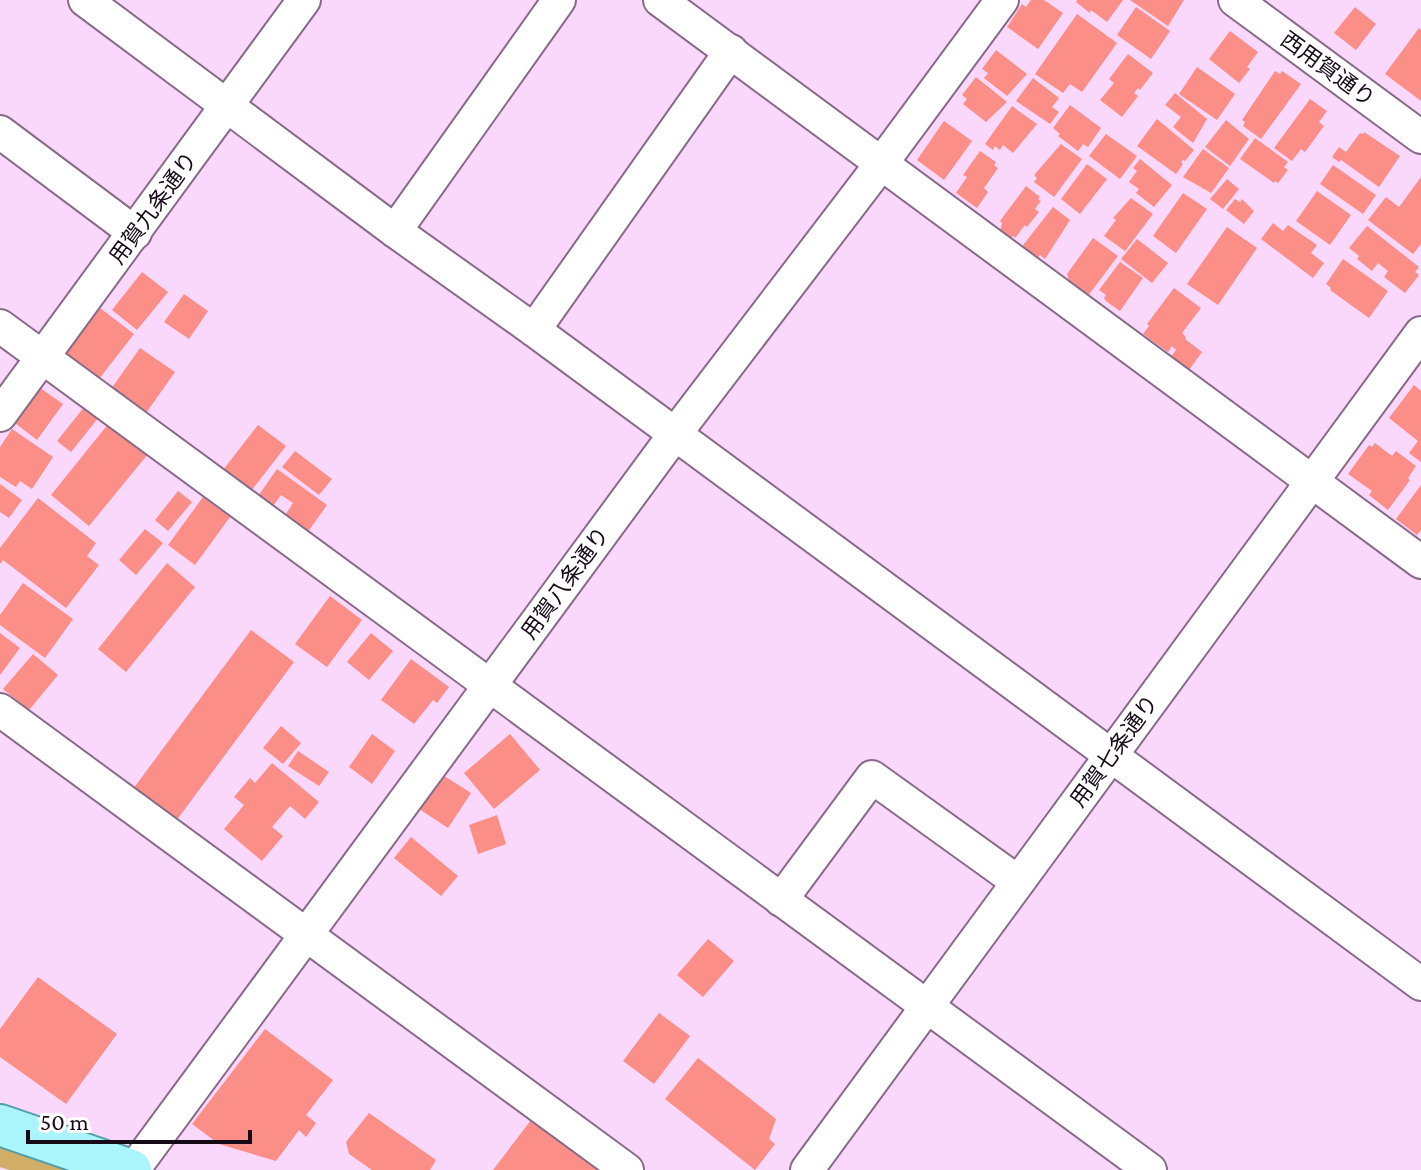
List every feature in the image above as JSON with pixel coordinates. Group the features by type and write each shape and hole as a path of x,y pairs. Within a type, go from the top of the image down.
{"main road":[{"path":"0,1125 132,1170"}],"street":[{"path":"85,0 1421,984"},
{"name":"用賀九条通り","path":"0,415 304,0"},
{"path":"395,231 559,0"},
{"path":"660,0 1421,562"},
{"name":"用賀八条通り","path":"132,1170 675,434 1002,0"},
{"name":"西用賀通り","path":"1235,0 1421,137"},
{"path":"534,330 731,51"},
{"path":"0,132 135,233"},
{"path":"0,326 1150,1170"},
{"name":"用賀七条通り","path":"807,1170 1421,333"},
{"path":"0,710 627,1170"},
{"path":"781,900 872,777 1018,882"}],"shaded area":[{"path":"0,1146 70,1170 9,1170 0,1167"}],"building":[{"path":"1031,0 1044,0 1063,13 1038,49 1007,27 1022,4 1026,7"},
{"path":"1077,0 1123,0 1107,22 1091,10 1090,13"},
{"path":"1130,0 1184,0 1168,26"},
{"path":"1136,7 1170,31 1151,59 1117,35"},
{"path":"1355,7 1376,24 1356,50 1334,33"},
{"path":"1077,14 1117,43 1082,92 1070,84 1063,93 1035,74"},
{"path":"1419,28 1421,30 1421,101 1385,74"},
{"path":"1230,31 1258,52 1239,83 1209,59"},
{"path":"996,50 1027,74 1007,96 984,78 988,73 982,69"},
{"path":"1128,54 1153,73 1134,93 1138,96 1122,117 1100,100 1114,83 1109,79"},
{"path":"1197,67 1235,94 1217,120 1179,94"},
{"path":"1275,71 1280,74 1282,71 1301,84 1261,139 1243,126 1245,122 1242,120"},
{"path":"976,77 1007,102 986,122 963,104 967,99 962,95"},
{"path":"1033,78 1059,98 1052,107 1059,112 1050,124 1016,101"},
{"path":"1175,93 1207,119 1193,143 1173,127 1181,117 1165,105"},
{"path":"1310,99 1327,111 1319,122 1324,126 1305,152 1301,149 1292,161 1274,148"},
{"path":"1070,105 1101,128 1088,147 1083,144 1078,151 1058,136 1060,134 1053,128"},
{"path":"1012,106 1037,124 1013,153 1003,145 1000,150 995,146 993,150 985,144"},
{"path":"1157,119 1194,150 1181,162 1183,164 1176,174 1137,146"},
{"path":"1226,120 1249,139 1230,166 1205,147"},
{"path":"944,121 972,141 944,180 917,160"},
{"path":"1364,132 1400,156 1379,187 1332,157 1339,147 1346,152"},
{"path":"1106,134 1137,156 1120,179 1089,156"},
{"path":"1255,138 1288,162 1284,167 1288,170 1278,183 1240,159"},
{"path":"1061,144 1082,159 1054,197 1034,182 1037,178 1034,175"},
{"path":"1203,149 1229,168 1211,193 1183,177"},
{"path":"980,151 996,162 994,165 998,168 984,188 988,192 977,208 956,193 967,177 963,175"},
{"path":"1140,159 1172,185 1154,207 1136,193 1139,189 1129,182 1137,171 1133,168"},
{"path":"1087,164 1107,179 1080,214 1061,199"},
{"path":"1333,165 1376,195 1363,214 1320,184"},
{"path":"1421,177 1421,244 1413,254 1368,220 1386,197 1399,207"},
{"path":"1227,179 1239,189 1223,209 1210,199"},
{"path":"1026,186 1040,197 1038,199 1041,201 1035,209 1039,212 1027,227 1025,225 1015,238 1010,239 1000,232 1000,221"},
{"path":"1317,191 1351,215 1330,245 1296,221"},
{"path":"1183,193 1207,209 1176,253 1153,236"},
{"path":"1131,198 1153,214 1125,251 1104,236 1116,220 1113,218"},
{"path":"1235,199 1240,202 1242,199 1254,211 1244,224 1226,210"},
{"path":"1053,207 1070,220 1045,259 1040,255 1036,260 1020,249"},
{"path":"1273,223 1283,231 1288,225 1317,245 1311,253 1324,263 1313,278 1261,239"},
{"path":"1367,226 1419,267 1415,272 1419,275 1405,293 1384,277 1388,271 1378,263 1372,271 1349,248"},
{"path":"1227,227 1257,248 1218,305 1187,284"},
{"path":"1093,238 1118,256 1087,297 1070,284 1067,274"},
{"path":"1137,239 1168,263 1152,283 1121,259"},
{"path":"1343,259 1388,291 1369,318 1326,284"},
{"path":"1120,262 1143,278 1120,311 1106,301 1106,295 1099,290"},
{"path":"142,272 168,292 137,330 112,310"},
{"path":"1174,288 1201,308 1182,333 1202,352 1189,370 1171,357 1176,350 1172,346 1168,352 1143,334"},
{"path":"184,294 208,311 189,339 164,322"},
{"path":"100,308 134,334 99,379 66,353"},
{"path":"140,348 175,372 146,413 111,389"},
{"path":"1414,385 1421,391 1421,462 1409,453 1418,441 1389,418"},
{"path":"40,388 63,404 37,440 15,423"},
{"path":"85,406 99,417 71,452 57,441"},
{"path":"109,423 148,454 89,526 51,495"},
{"path":"258,425 286,446 251,491 223,470"},
{"path":"12,429 53,457 32,489 20,481 16,487 0,477 0,447"},
{"path":"1375,443 1392,456 1396,451 1416,466 1408,478 1410,480 1388,510 1369,495 1372,491 1348,474 1369,445 1372,447"},
{"path":"295,451 332,479 319,495 282,467"},
{"path":"277,469 327,505 307,533 284,517 293,503 281,495 270,510 256,499"},
{"path":"0,484 22,500 9,518 0,512"},
{"path":"1421,485 1421,530 1417,535 1396,519"},
{"path":"178,491 192,502 168,531 155,520"},
{"path":"203,497 230,517 195,565 168,545"},
{"path":"38,498 96,543 87,556 99,565 66,608 3,560 0,564 0,548"},
{"path":"145,529 163,543 136,575 119,560"},
{"path":"167,563 195,587 126,672 98,649"},
{"path":"23,583 73,619 45,658 0,625 0,615"},
{"path":"330,596 362,620 327,667 295,644"},
{"path":"251,630 294,662 176,821 133,789"},
{"path":"0,633 20,648 0,675"},
{"path":"371,633 393,651 369,680 347,662"},
{"path":"33,654 58,675 29,710 3,689"},
{"path":"411,659 449,687 437,703 433,700 414,724 381,700"},
{"path":"281,726 301,743 283,764 263,748"},
{"path":"372,734 395,751 372,784 349,767"},
{"path":"510,734 540,770 494,809 464,773"},
{"path":"298,751 329,772 319,786 288,766"},
{"path":"272,763 319,802 305,819 290,806 272,827 283,836 262,861 224,829 244,805 234,797 250,778 255,783"},
{"path":"438,772 471,793 448,828 416,807"},
{"path":"497,815 506,844 478,854 469,825"},
{"path":"411,837 458,876 441,896 394,858"},
{"path":"708,939 734,961 703,997 677,975"},
{"path":"38,977 117,1034 66,1104 0,1057 0,1029"},
{"path":"659,1013 690,1036 654,1084 623,1061"},
{"path":"265,1029 333,1080 306,1115 316,1123 306,1137 299,1130 276,1161 219,1144 192,1124"},
{"path":"698,1058 776,1119 769,1139 775,1144 755,1170 665,1099"},
{"path":"369,1113 436,1160 430,1170 372,1170 349,1154 346,1142"},
{"path":"531,1120 600,1170 493,1170"}]}
